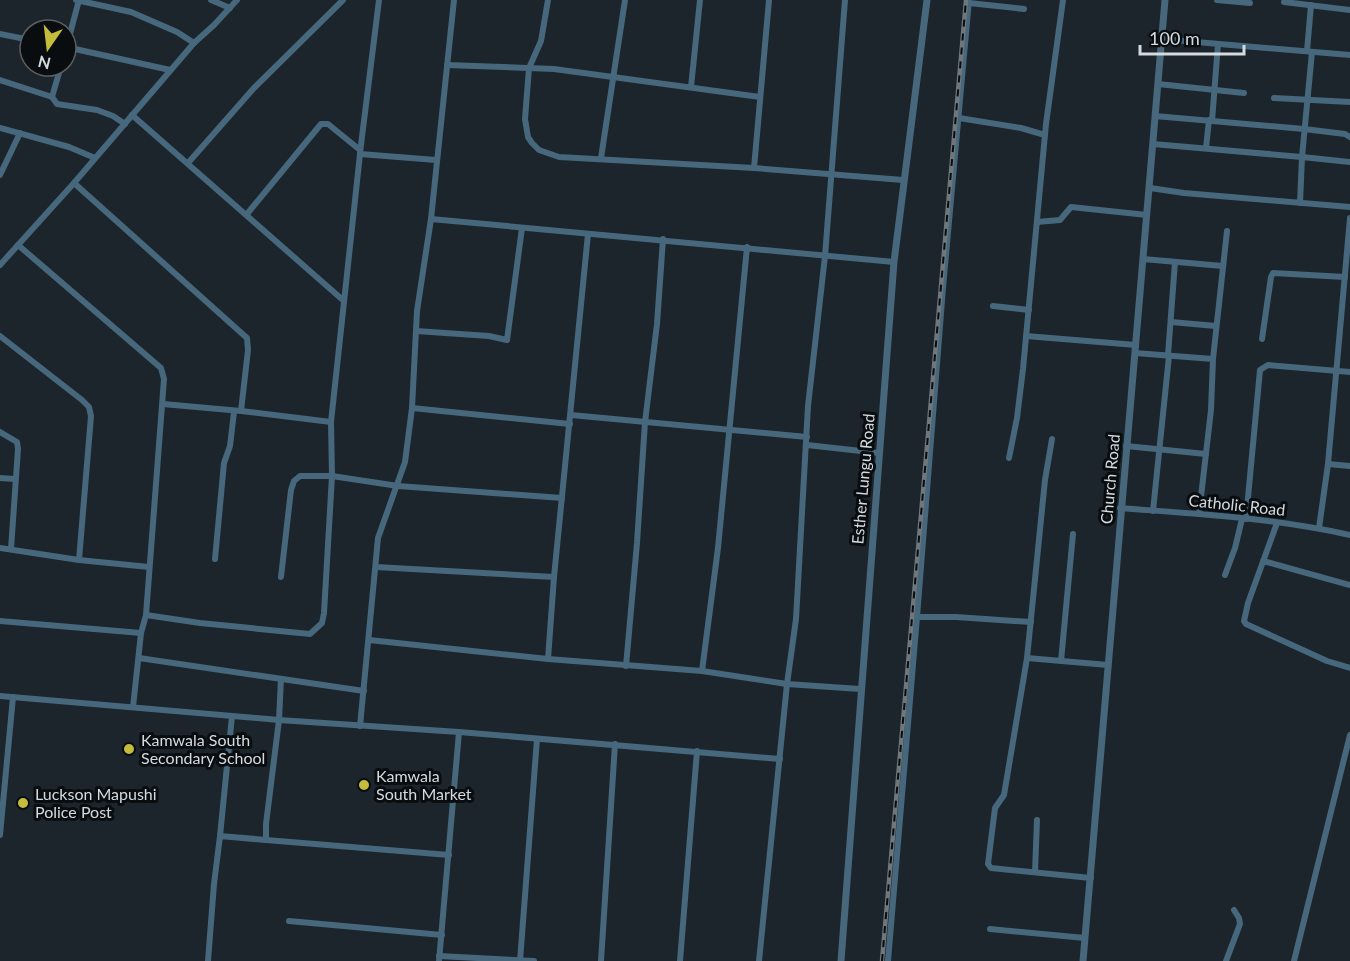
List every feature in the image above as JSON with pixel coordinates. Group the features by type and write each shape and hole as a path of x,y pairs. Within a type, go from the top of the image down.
{"street":[{"path":"74,18 78,0 131,12 177,32 194,43"},
{"path":"211,0 230,8"},
{"path":"0,265 194,43 237,0"},
{"path":"188,163 254,88 343,0"},
{"path":"146,615 310,634 322,623 332,476 331,422 379,0"},
{"path":"360,726 378,538 405,462 412,408 416,331 454,0"},
{"path":"548,0 541,41 529,68 525,119 528,137 539,150 560,157 754,168 903,180"},
{"path":"601,158 625,0"},
{"path":"691,87 700,0"},
{"path":"754,168 769,0"},
{"path":"759,961 787,684 796,619 808,406 825,256 845,0"},
{"name":"Esther Lungu Road","path":"841,961 894,262 927,0"},
{"path":"1009,458 1017,418 1046,135 1063,0"},
{"name":"Church Road","path":"1083,961 1165,0"},
{"path":"1217,0 1250,3"},
{"path":"888,961 943,288 969,2 1024,9"},
{"path":"1284,2 1315,3 1350,10"},
{"path":"1300,203 1309,52 1315,3"},
{"path":"0,34 18,38"},
{"path":"1161,39 1350,55"},
{"path":"1206,148 1218,44"},
{"path":"78,51 170,70"},
{"path":"447,65 554,69 760,97"},
{"path":"58,78 52,97 54,102 60,105 97,110 125,124"},
{"path":"0,80 52,97"},
{"path":"1158,84 1244,93"},
{"path":"1274,98 1350,102"},
{"path":"132,115 344,301"},
{"path":"1155,116 1304,129 1345,134 1350,137"},
{"path":"959,118 1046,135"},
{"path":"247,214 321,124 328,124 360,152 436,160"},
{"path":"0,128 69,147 95,158"},
{"path":"0,175 20,133"},
{"path":"1154,144 1350,162"},
{"path":"74,183 247,338 241,411"},
{"path":"1150,188 1350,207"},
{"path":"1037,222 1060,220 1071,207 1147,215"},
{"path":"1319,528 1328,464 1350,218"},
{"path":"430,219 894,262"},
{"path":"416,331 489,336 507,340 522,228"},
{"path":"1199,514 1227,231"},
{"path":"548,659 588,234"},
{"path":"626,666 645,422 657,324 663,239"},
{"path":"18,245 161,368 164,379 146,615 141,633 133,707"},
{"path":"702,671 718,548 747,247"},
{"path":"1143,259 1223,266"},
{"path":"1154,511 1175,262"},
{"path":"1262,339 1271,277 1274,273 1345,277"},
{"path":"993,306 1029,310"},
{"path":"1342,318 1350,318"},
{"path":"1170,322 1216,326"},
{"path":"0,336 89,407 92,416 80,560"},
{"path":"1026,336 1213,359"},
{"path":"1225,575 1244,519 1260,370 1268,365 1350,372"},
{"path":"163,404 331,422"},
{"path":"412,408 570,424"},
{"path":"215,559 224,463 233,429 234,412"},
{"path":"571,415 807,437"},
{"path":"0,432 17,442 18,449 11,549"},
{"path":"1052,439 1045,480 1027,658 1004,795 994,807 988,864 992,868 1090,878"},
{"path":"807,445 879,453"},
{"path":"1126,446 1206,454"},
{"path":"1328,464 1350,466"},
{"path":"281,577 294,481 300,476 332,476 398,486 562,498"},
{"path":"0,478 15,479"},
{"name":"Catholic Road","path":"1120,508 1244,519 1319,528 1350,535"},
{"path":"1277,523 1244,621 1246,624 1313,655 1350,668"},
{"path":"1061,661 1073,534"},
{"path":"0,548 149,567"},
{"path":"1263,561 1350,585"},
{"path":"376,567 554,577"},
{"path":"917,617 967,617 1031,622"},
{"path":"0,621 141,633"},
{"path":"369,640 548,659 702,671 787,684 860,689"},
{"path":"139,658 364,691"},
{"path":"1027,658 1108,665"},
{"path":"266,840 279,720 281,679"},
{"path":"0,696 780,759"},
{"path":"0,835 13,697"},
{"path":"208,961 232,716"},
{"path":"459,732 439,958 534,961"},
{"path":"1294,961 1350,735"},
{"path":"520,961 537,739"},
{"path":"601,961 615,744"},
{"path":"680,961 697,751"},
{"path":"1035,872 1037,820"},
{"path":"220,836 449,855"},
{"path":"1226,961 1240,924 1234,910"},
{"path":"289,921 442,935"},
{"path":"990,930 1085,938"}],"railway":[{"path":"882,961 966,0"}],"place":[{"name":"Kamwala South Secondary School","path":"129,749"},
{"name":"Kamwala South Market","path":"364,785"},
{"name":"Luckson Mapushi Police Post","path":"23,803"}]}
